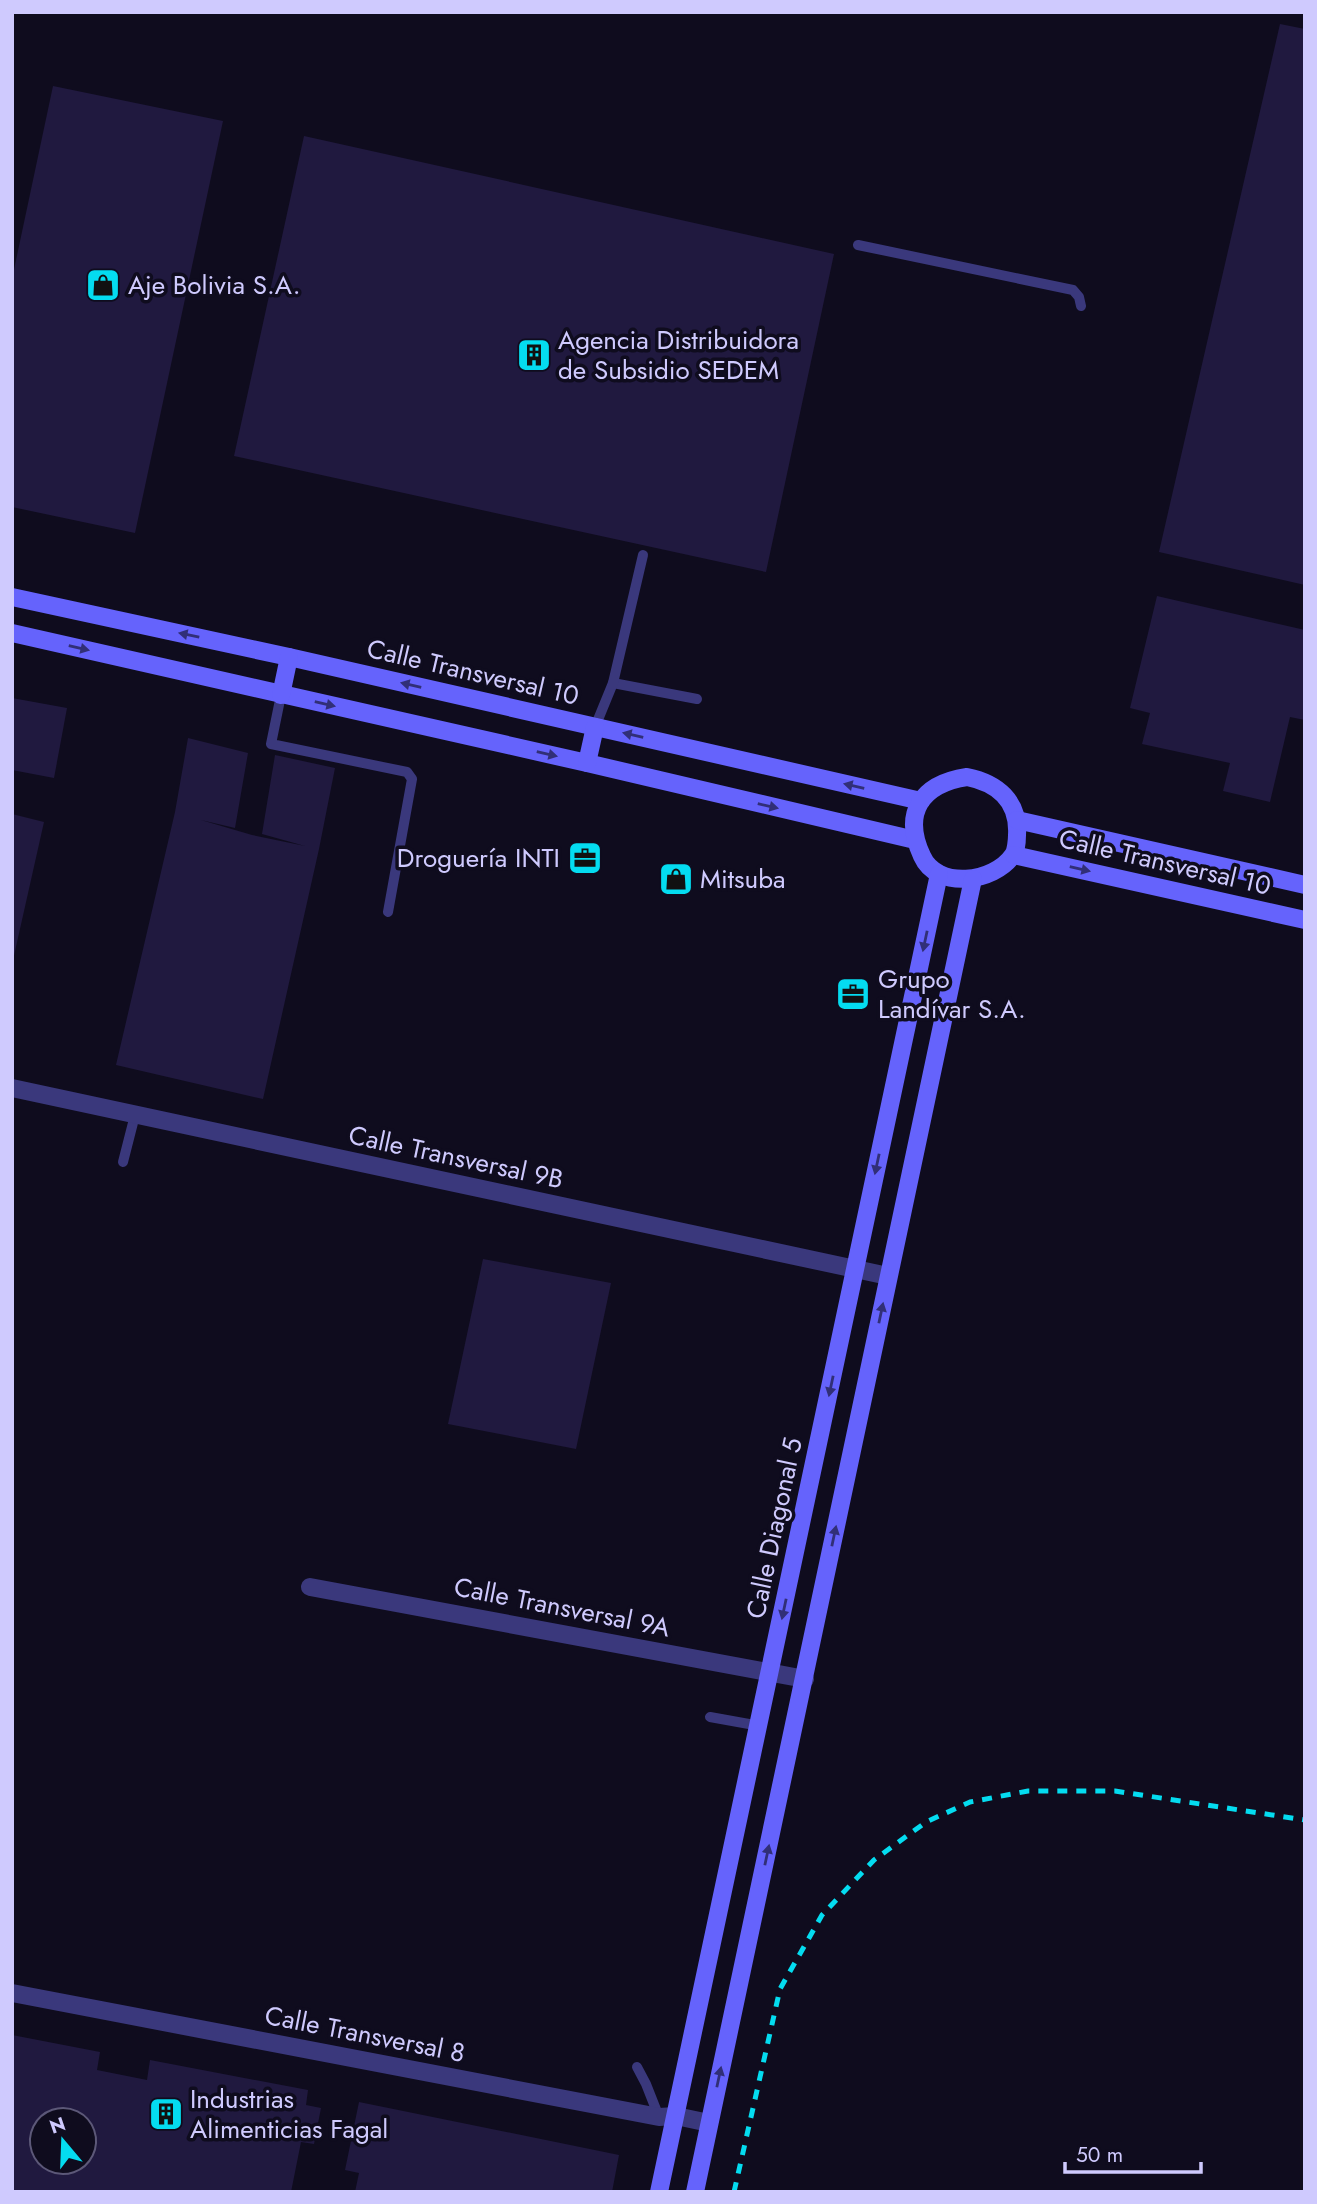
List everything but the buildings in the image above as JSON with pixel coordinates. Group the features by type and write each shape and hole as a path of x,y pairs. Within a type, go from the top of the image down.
{"main road":[{"name":"Calle Transversal 10","path":"12,597 289,657 921,801"},
{"path":"12,633 587,763 915,841"},
{"path":"281,695 289,657"},
{"path":"587,763 595,727"},
{"path":"967,777 985,780 1000,789 1011,803 1017,820 1014,855 997,870 973,879 958,879 939,874 925,862 915,841 913,822 921,801 933,788 949,779 967,777"},
{"name":"Calle Transversal 10","path":"1017,820 1305,885"},
{"name":"Calle Transversal 10","path":"1014,855 1305,920"},
{"name":"Calle Diagonal 5","path":"659,2192 668,2116 760,1726 939,874"},
{"path":"695,2192 973,879"}],"street":[{"name":"Calle Transversal 9B","path":"12,1088 888,1276"},
{"name":"Calle Transversal 9A","path":"310,1587 805,1679"},
{"name":"Calle Transversal 8","path":"12,1993 709,2123"}],"lane":[{"path":"858,245 1073,290 1079,297 1081,306"},
{"path":"595,727 613,683 643,555"},
{"path":"613,683 697,699"},
{"path":"281,695 271,744 407,772 412,779 388,912"},
{"path":"123,1162 135,1115"},
{"path":"710,1717 760,1726"},
{"path":"637,2067 668,2116"}],"railway":[{"path":"734,2192 780,1989 822,1915 874,1860 926,1822 970,1802 1028,1791 1115,1791 1305,1820"}],"place":[{"name":"Aje Bolivia S.A.","path":"103,285"},
{"name":"Agencia Distribuidora de Subsidio SEDEM","path":"534,355"},
{"name":"Droguería INTI","path":"585,858"},
{"name":"Mitsuba","path":"676,879"},
{"name":"Grupo Landívar S.A.","path":"853,994"},
{"name":"Industrias Alimenticias Fagal","path":"166,2114"}]}
